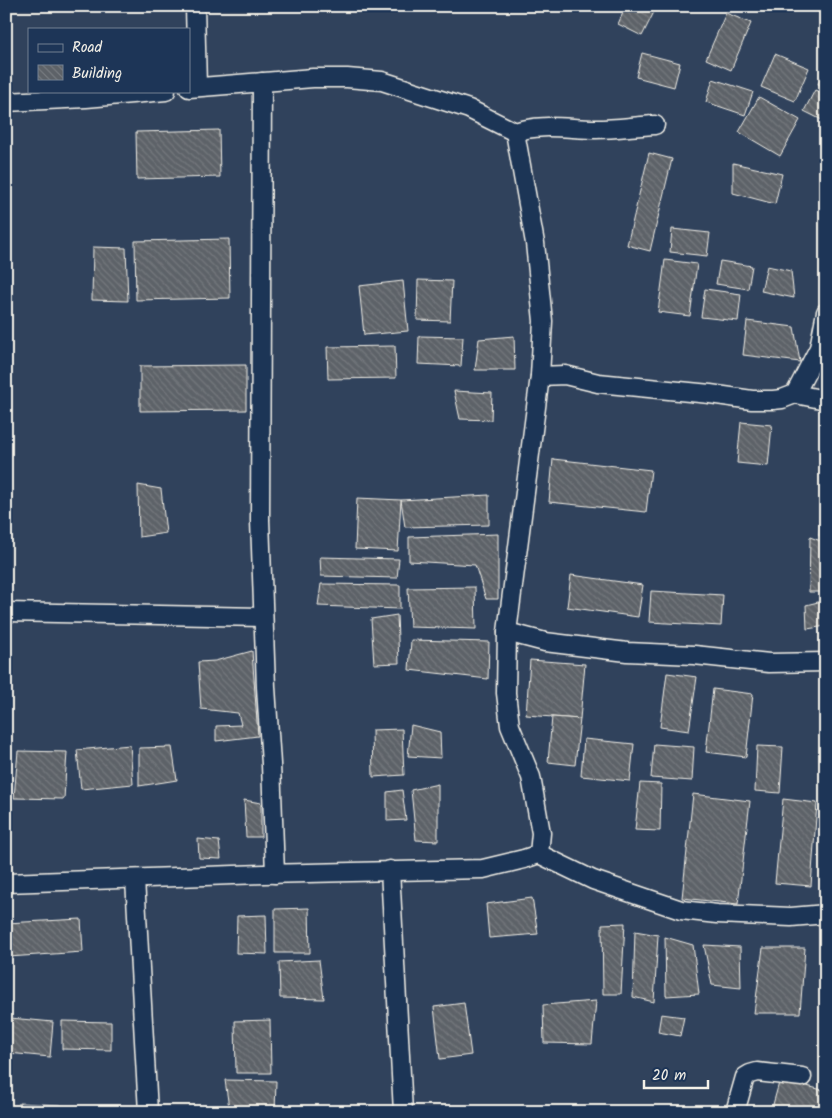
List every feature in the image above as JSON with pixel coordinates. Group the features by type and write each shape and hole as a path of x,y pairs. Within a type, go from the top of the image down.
{"street":[{"path":"195,6 193,88 313,78 347,78 382,82 469,109 515,132 537,126 597,129 655,125"},
{"path":"262,82 260,520 275,874"},
{"path":"6,102 96,98 156,92"},
{"path":"515,132 535,243 543,321 540,376 507,632 506,693 510,726 531,777 541,833 539,854"},
{"path":"796,394 819,348 826,312"},
{"path":"540,376 565,375 598,383 752,400 782,399 796,394 826,400"},
{"path":"6,612 263,617"},
{"path":"507,632 545,642 628,652 694,655 769,663 826,662"},
{"path":"6,883 390,870 483,869 539,854 593,880 681,910 717,914 791,917 826,914"},
{"path":"390,870 403,1112"},
{"path":"135,879 148,1112"},
{"path":"735,1112 745,1077 750,1074 757,1072 802,1077"}],"building":[{"path":"626,6 657,6 642,36 618,24"},
{"path":"726,13 751,23 731,70 706,59"},
{"path":"642,53 680,63 674,87 636,77"},
{"path":"775,54 809,68 795,101 761,87"},
{"path":"826,68 826,88 818,84"},
{"path":"713,79 753,92 745,115 706,102"},
{"path":"815,90 826,95 826,122 804,111"},
{"path":"759,97 800,120 780,156 739,132"},
{"path":"219,130 220,177 137,179 136,132"},
{"path":"649,153 672,159 650,251 627,245"},
{"path":"733,163 782,174 775,204 733,193"},
{"path":"672,229 710,233 707,256 670,252"},
{"path":"229,239 230,298 136,300 135,241"},
{"path":"93,247 126,248 128,301 92,300"},
{"path":"665,260 697,264 690,316 658,312"},
{"path":"720,261 752,266 748,289 716,284"},
{"path":"767,266 791,271 794,298 761,291"},
{"path":"418,280 452,281 450,321 417,320"},
{"path":"403,281 408,331 364,335 359,286"},
{"path":"705,289 741,294 738,321 701,317"},
{"path":"747,321 794,327 800,362 743,355"},
{"path":"419,336 463,337 461,366 418,364"},
{"path":"514,336 515,370 475,370 479,339"},
{"path":"395,346 396,378 328,379 327,347"},
{"path":"246,365 246,410 140,411 140,366"},
{"path":"454,391 492,393 491,420 460,419"},
{"path":"741,422 772,425 768,466 737,463"},
{"path":"824,451 826,451 826,536 819,536"},
{"path":"553,459 651,470 646,512 549,502"},
{"path":"138,485 161,489 166,533 139,537"},
{"path":"489,495 489,525 405,527 401,500"},
{"path":"357,498 401,500 398,551 355,549"},
{"path":"498,534 498,599 486,599 475,565 409,561 409,537"},
{"path":"810,537 826,543 826,592 809,592"},
{"path":"320,557 399,559 397,578 321,576"},
{"path":"571,575 643,585 638,617 567,607"},
{"path":"321,584 400,585 400,609 318,606"},
{"path":"475,587 476,629 410,627 408,588"},
{"path":"651,591 723,595 721,626 649,622"},
{"path":"826,600 826,626 807,629 806,605"},
{"path":"397,615 399,663 374,664 371,619"},
{"path":"411,640 489,642 488,679 409,670"},
{"path":"252,651 258,736 216,741 216,726 241,725 238,713 201,709 198,662 215,661"},
{"path":"530,660 585,664 580,719 526,715"},
{"path":"667,673 697,677 689,731 660,727"},
{"path":"713,689 753,694 746,757 706,752"},
{"path":"552,717 580,719 575,765 548,762"},
{"path":"411,725 440,732 441,758 408,756"},
{"path":"402,729 404,775 373,777 372,730"},
{"path":"584,739 634,744 630,781 581,776"},
{"path":"654,744 694,747 692,781 651,778"},
{"path":"130,745 133,784 81,789 77,750"},
{"path":"757,746 783,747 780,793 755,791"},
{"path":"172,747 177,780 139,786 139,748"},
{"path":"18,751 67,752 64,799 14,798"},
{"path":"640,783 661,784 660,831 635,830"},
{"path":"438,784 438,841 416,840 411,790"},
{"path":"402,790 406,820 387,821 387,792"},
{"path":"693,794 750,801 738,904 682,898"},
{"path":"783,799 817,803 811,886 775,883"},
{"path":"244,800 261,803 261,837 246,837"},
{"path":"198,839 219,841 221,859 199,858"},
{"path":"532,898 538,934 489,938 486,904"},
{"path":"309,908 310,953 275,953 275,909"},
{"path":"266,915 267,954 236,953 237,916"},
{"path":"81,919 83,952 8,957 6,923"},
{"path":"625,923 621,994 603,994 602,924"},
{"path":"635,931 658,935 654,1002 633,997"},
{"path":"665,937 693,945 699,994 666,996"},
{"path":"704,945 740,947 741,988 712,985"},
{"path":"763,948 805,948 800,1013 754,1013"},
{"path":"319,960 324,999 280,998 279,962"},
{"path":"596,1001 592,1044 544,1043 543,1005"},
{"path":"464,1003 471,1055 440,1059 434,1007"},
{"path":"661,1014 684,1017 680,1036 658,1032"},
{"path":"10,1018 53,1022 50,1057 8,1053"},
{"path":"270,1020 271,1073 236,1073 235,1021"},
{"path":"62,1021 111,1022 111,1050 62,1049"},
{"path":"780,1079 826,1091 826,1112 771,1112"},
{"path":"225,1080 276,1081 275,1112 210,1112 210,1108 229,1108"},
{"path":"19,1103 60,1105 82,1112 18,1112"}]}
